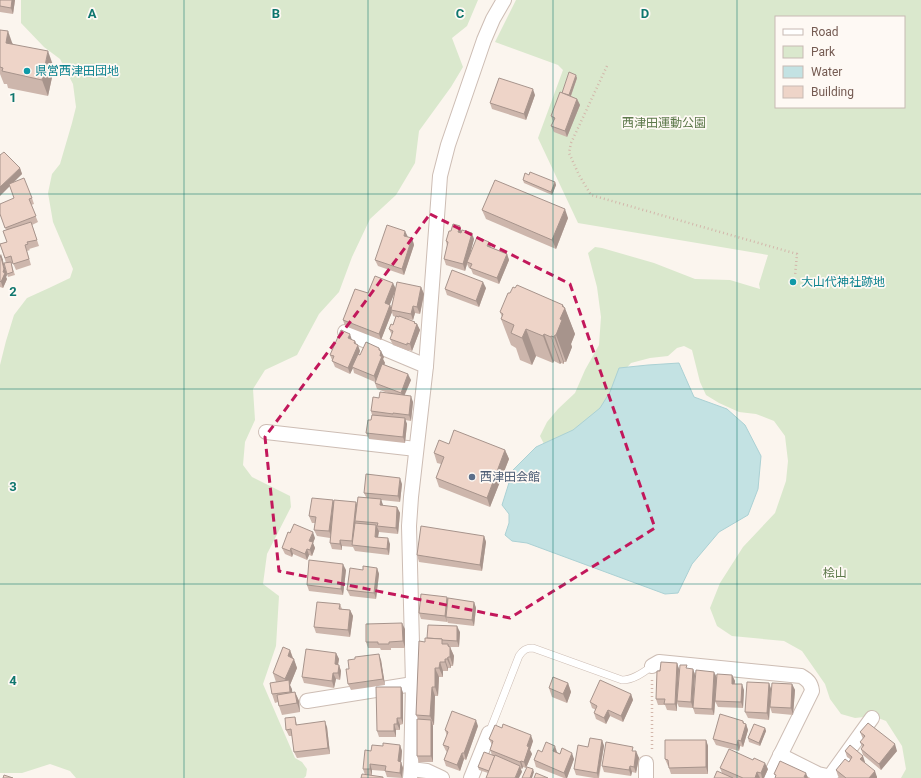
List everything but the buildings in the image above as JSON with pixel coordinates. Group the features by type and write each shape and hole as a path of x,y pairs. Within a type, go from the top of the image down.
{"street":[{"path":"442,778 427,771 411,774 413,684 409,526 411,497 426,366 440,176 448,145 484,40 504,0"},
{"path":"345,332 426,366"},
{"path":"266,432 416,449"},
{"path":"652,666 658,662 802,676 807,679 811,685 812,691 769,778"},
{"path":"307,701 413,684"},
{"path":"780,755 818,774 827,776 831,775 872,718"},
{"path":"471,778 489,733"},
{"path":"646,778 649,758"}],"lane":[{"path":"489,733 519,656 525,649 533,648 622,680 642,674 652,666"}],"path":[{"path":"607,66 572,143 569,153 590,195 797,254 795,276"},
{"path":"649,758 652,666"}],"highlighted area":[{"path":"430,214 570,284 655,528 510,618 279,571 265,437"}],"green space":[{"path":"21,0 478,0 467,26 452,38 463,67 451,87 419,131 415,163 396,195 370,219 352,257 339,292 319,314 297,355 265,370 253,389 255,420 245,442 243,465 252,477 290,496 291,507 267,554 263,584 279,596 276,646 263,684 295,758 302,762 307,769 306,776 304,778 76,778 70,771 50,764 22,773 0,773 0,365 14,315 27,298 70,278 73,269 53,222 48,193 52,174 60,164 76,107 73,84 60,59 44,47 21,23"},
{"path":"516,0 921,0 921,778 901,778 906,769 902,746 886,721 873,716 855,718 841,714 830,699 825,684 802,651 784,641 732,636 717,626 710,608 720,583 743,547 775,513 786,481 788,461 785,436 774,421 756,414 739,412 706,395 700,382 692,350 684,346 677,348 668,356 650,358 631,363 623,372 605,407 579,430 545,446 540,436 547,422 575,393 585,370 599,345 601,317 597,287 588,253 595,247 654,263 695,279 730,280 760,289 759,284 768,255 578,223 538,138 563,70 558,65 495,42"}],"water":[{"path":"679,363 694,397 727,409 745,425 761,456 758,489 748,515 719,532 692,564 678,593 665,594 527,543 512,541 505,535 509,523 509,514 502,505 513,470 536,447 573,430 600,408 610,392 619,368"}],"place":[{"name":"県営西津田団地","path":"27,71"},
{"name":"大山代神社跡地","path":"793,282"},
{"name":"西津田会館","path":"472,477"}],"park label":[{"name":"西津田運動公園","path":"664,123"},
{"name":"桧山","path":"835,573"}]}
